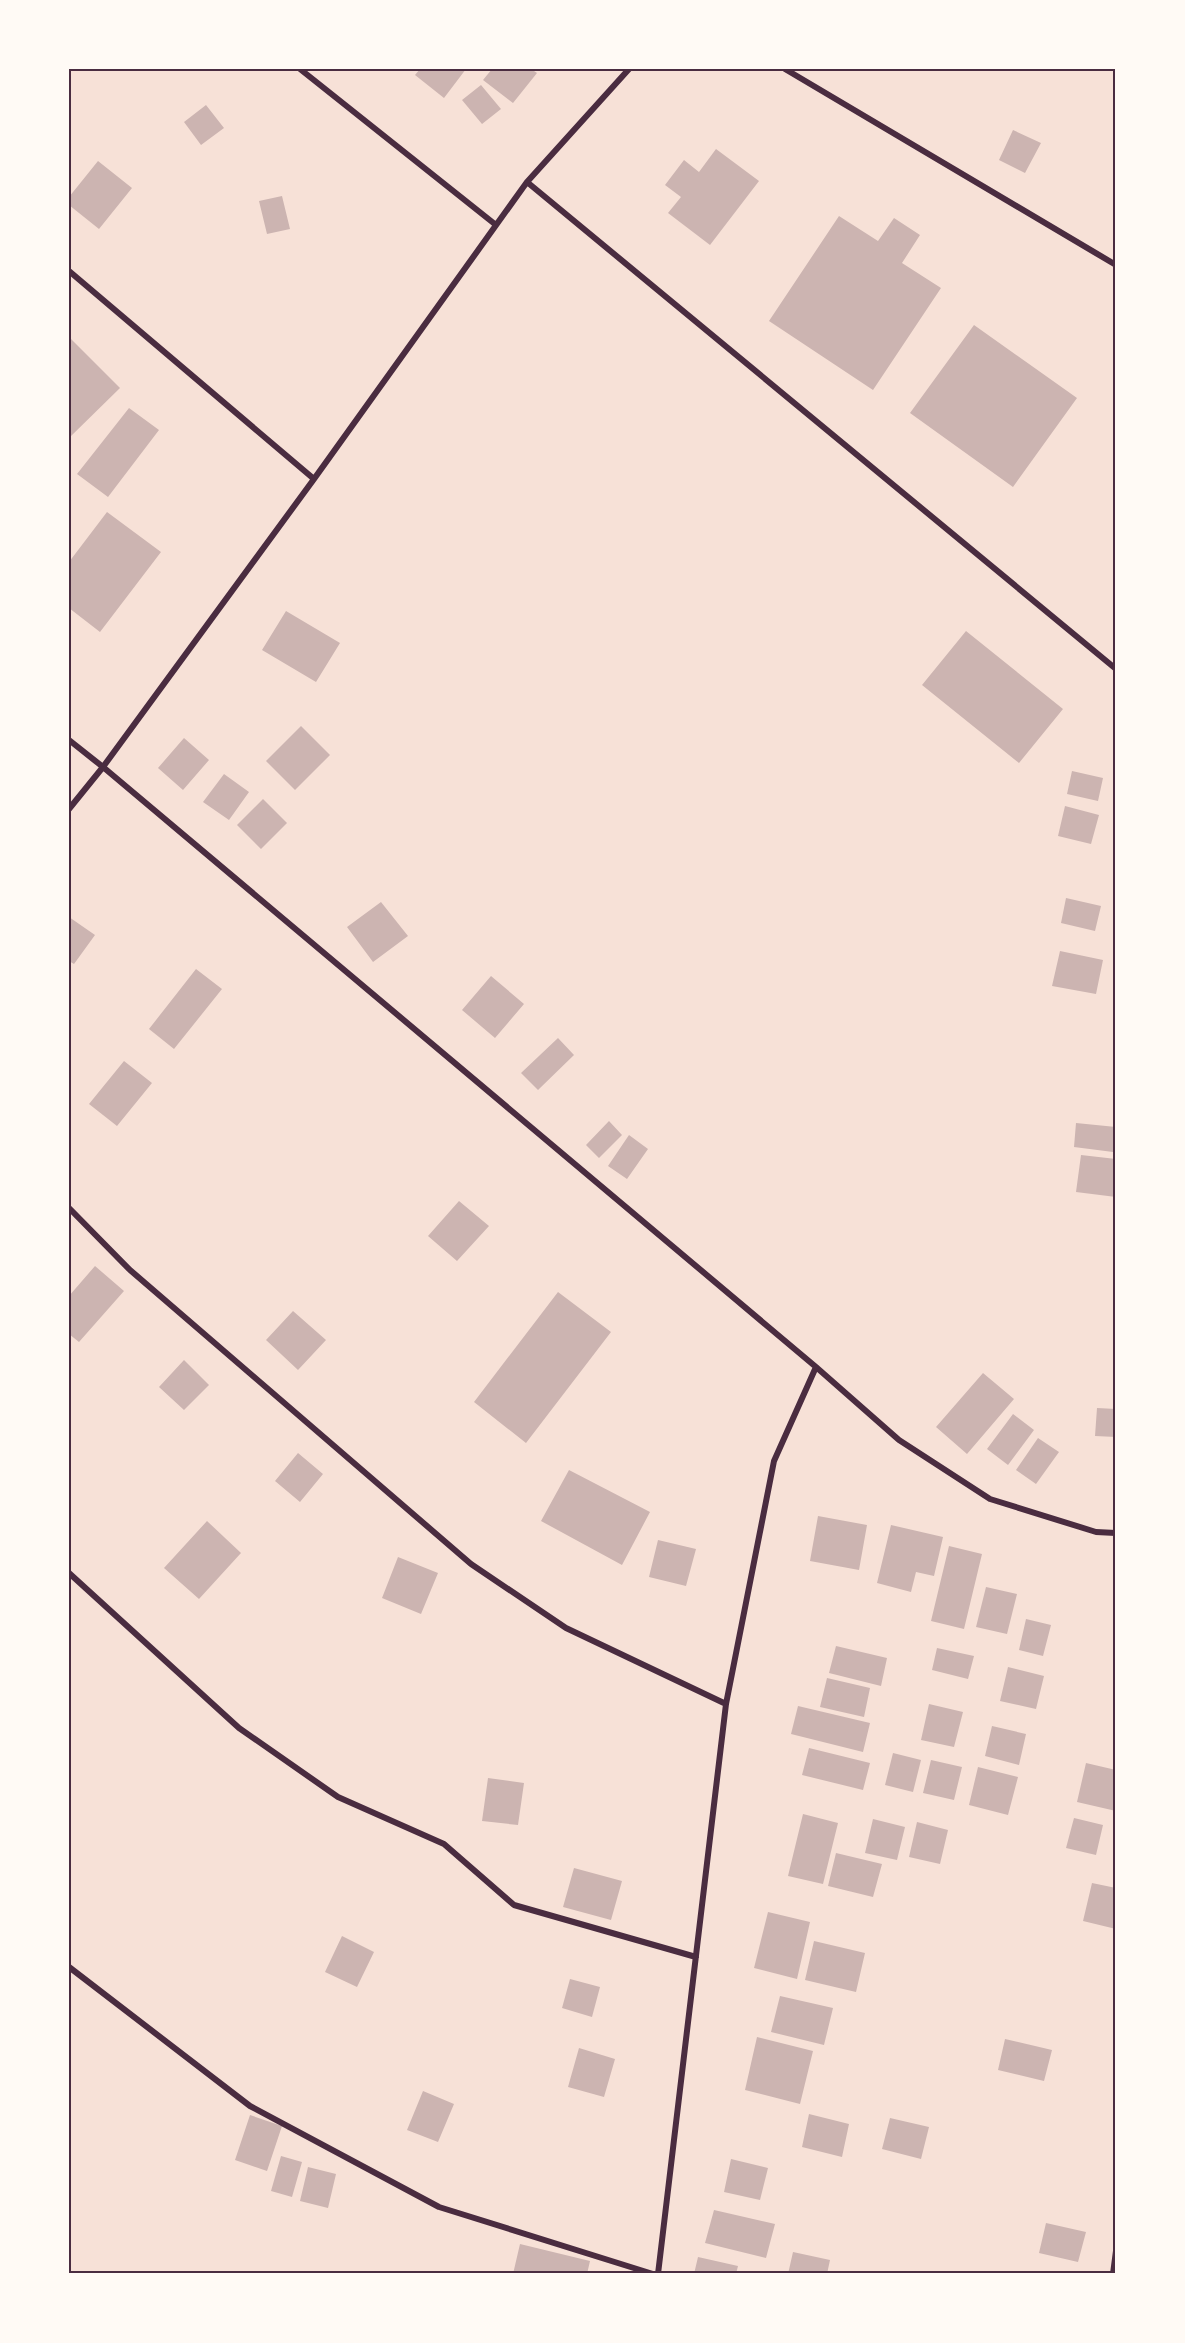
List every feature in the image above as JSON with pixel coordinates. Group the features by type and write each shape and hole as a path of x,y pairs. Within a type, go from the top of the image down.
{"street":[{"path":"300,69 496,225"},
{"path":"69,809 103,767 314,479 527,182 629,69"},
{"path":"785,69 1116,265"},
{"path":"527,182 1116,669"},
{"path":"69,271 314,479"},
{"path":"69,740 816,1367 899,1440 990,1499 1096,1532 1116,1533"},
{"path":"69,1208 130,1270 471,1564 567,1628 726,1704"},
{"path":"658,2274 726,1704 774,1461 816,1367"},
{"path":"69,1573 239,1728 338,1797 444,1844 514,1905 696,1957"},
{"path":"69,1966 250,2106 439,2207 653,2274"},
{"path":"1113,2274 1116,2251"}],"building":[{"path":"420,69 466,69 444,98 415,75"},
{"path":"492,69 531,69 537,73 513,103 483,80"},
{"path":"481,85 501,109 482,124 462,100"},
{"path":"206,105 224,128 201,145 184,122"},
{"path":"1013,130 1041,143 1025,173 999,160"},
{"path":"716,149 759,181 710,245 668,213 681,197 665,185 684,160 699,172"},
{"path":"98,161 132,188 99,229 69,205 69,197"},
{"path":"282,196 290,229 267,234 259,201"},
{"path":"839,216 878,241 894,218 920,235 902,263 941,288 873,390 769,321"},
{"path":"974,325 1077,398 1013,487 910,413"},
{"path":"69,337 120,388 69,438"},
{"path":"129,408 159,430 108,497 77,474"},
{"path":"107,512 161,552 100,632 69,608 69,562"},
{"path":"286,611 340,643 316,682 262,650"},
{"path":"966,631 1063,709 1019,763 922,685"},
{"path":"301,726 330,755 295,790 266,761"},
{"path":"184,738 209,760 183,790 158,768"},
{"path":"1072,771 1103,778 1098,801 1067,794"},
{"path":"224,774 249,792 229,820 203,802"},
{"path":"263,799 287,823 261,849 237,825"},
{"path":"1065,806 1099,815 1091,844 1058,836"},
{"path":"1066,898 1101,906 1095,931 1061,923"},
{"path":"381,902 408,936 373,962 347,927"},
{"path":"69,917 95,935 74,964 69,961"},
{"path":"1060,951 1103,960 1096,994 1052,986"},
{"path":"196,969 222,989 174,1049 149,1029"},
{"path":"491,976 524,1004 495,1038 462,1010"},
{"path":"558,1038 574,1055 538,1090 521,1073"},
{"path":"124,1061 152,1083 117,1126 89,1104"},
{"path":"609,1121 622,1135 599,1158 586,1145"},
{"path":"1076,1123 1116,1127 1113,1152 1074,1147"},
{"path":"629,1135 648,1149 627,1179 608,1166"},
{"path":"1081,1155 1116,1159 1116,1197 1076,1192"},
{"path":"459,1201 489,1226 457,1261 428,1236"},
{"path":"95,1266 124,1291 79,1342 69,1334 69,1296"},
{"path":"558,1292 611,1332 526,1443 474,1402"},
{"path":"293,1311 326,1340 298,1370 266,1340"},
{"path":"184,1360 209,1385 184,1410 159,1387"},
{"path":"983,1373 1014,1399 967,1454 936,1427"},
{"path":"1097,1408 1116,1409 1116,1437 1095,1436"},
{"path":"1013,1414 1034,1430 1008,1465 987,1449"},
{"path":"1038,1438 1059,1452 1036,1484 1016,1470"},
{"path":"298,1453 323,1474 300,1502 275,1481"},
{"path":"569,1470 650,1512 622,1565 541,1521"},
{"path":"818,1516 867,1525 859,1570 810,1561"},
{"path":"207,1521 241,1553 199,1599 164,1568"},
{"path":"891,1525 943,1537 934,1576 916,1572 911,1592 877,1583"},
{"path":"658,1540 696,1549 686,1586 649,1577"},
{"path":"949,1546 982,1554 964,1629 931,1621"},
{"path":"398,1557 438,1573 421,1614 382,1598"},
{"path":"986,1587 1017,1594 1007,1634 976,1627"},
{"path":"1026,1619 1051,1625 1043,1656 1019,1650"},
{"path":"836,1646 887,1658 881,1686 829,1673"},
{"path":"937,1648 974,1656 968,1679 932,1670"},
{"path":"1008,1667 1044,1676 1036,1709 1000,1701"},
{"path":"827,1678 870,1688 864,1717 820,1707"},
{"path":"929,1704 963,1712 954,1747 921,1740"},
{"path":"798,1706 870,1723 863,1752 791,1734"},
{"path":"992,1726 1026,1734 1019,1765 985,1756"},
{"path":"809,1748 870,1763 863,1790 802,1775"},
{"path":"893,1753 921,1760 913,1792 885,1785"},
{"path":"931,1760 962,1767 954,1800 923,1793"},
{"path":"1086,1763 1116,1770 1116,1811 1077,1802"},
{"path":"978,1767 1018,1777 1008,1815 969,1805"},
{"path":"488,1778 524,1783 518,1825 482,1821"},
{"path":"803,1814 838,1823 823,1884 788,1876"},
{"path":"1074,1818 1103,1825 1096,1855 1066,1848"},
{"path":"873,1819 905,1827 897,1860 865,1853"},
{"path":"917,1822 948,1830 940,1864 909,1857"},
{"path":"836,1853 882,1864 873,1897 828,1886"},
{"path":"574,1868 622,1881 611,1920 563,1907"},
{"path":"1092,1883 1116,1888 1116,1929 1083,1921"},
{"path":"768,1912 810,1922 797,1979 754,1968"},
{"path":"342,1936 374,1952 357,1987 325,1972"},
{"path":"814,1941 865,1953 856,1992 805,1980"},
{"path":"570,1979 600,1987 592,2017 562,2008"},
{"path":"780,1996 833,2008 824,2045 771,2032"},
{"path":"757,2037 813,2051 800,2104 745,2090"},
{"path":"1005,2039 1052,2050 1044,2081 998,2070"},
{"path":"579,2048 615,2059 604,2097 568,2087"},
{"path":"423,2091 454,2104 438,2142 407,2130"},
{"path":"809,2114 849,2124 842,2157 802,2147"},
{"path":"250,2115 282,2126 267,2171 235,2160"},
{"path":"890,2118 929,2127 921,2159 882,2149"},
{"path":"281,2156 302,2162 292,2197 271,2191"},
{"path":"731,2159 768,2168 760,2200 724,2192"},
{"path":"308,2167 336,2174 328,2208 300,2201"},
{"path":"714,2210 775,2224 766,2258 705,2243"},
{"path":"1046,2223 1086,2232 1078,2262 1039,2253"},
{"path":"520,2244 590,2261 587,2274 513,2274"},
{"path":"793,2252 830,2260 827,2274 788,2274"},
{"path":"698,2257 738,2266 736,2274 694,2274"}]}
